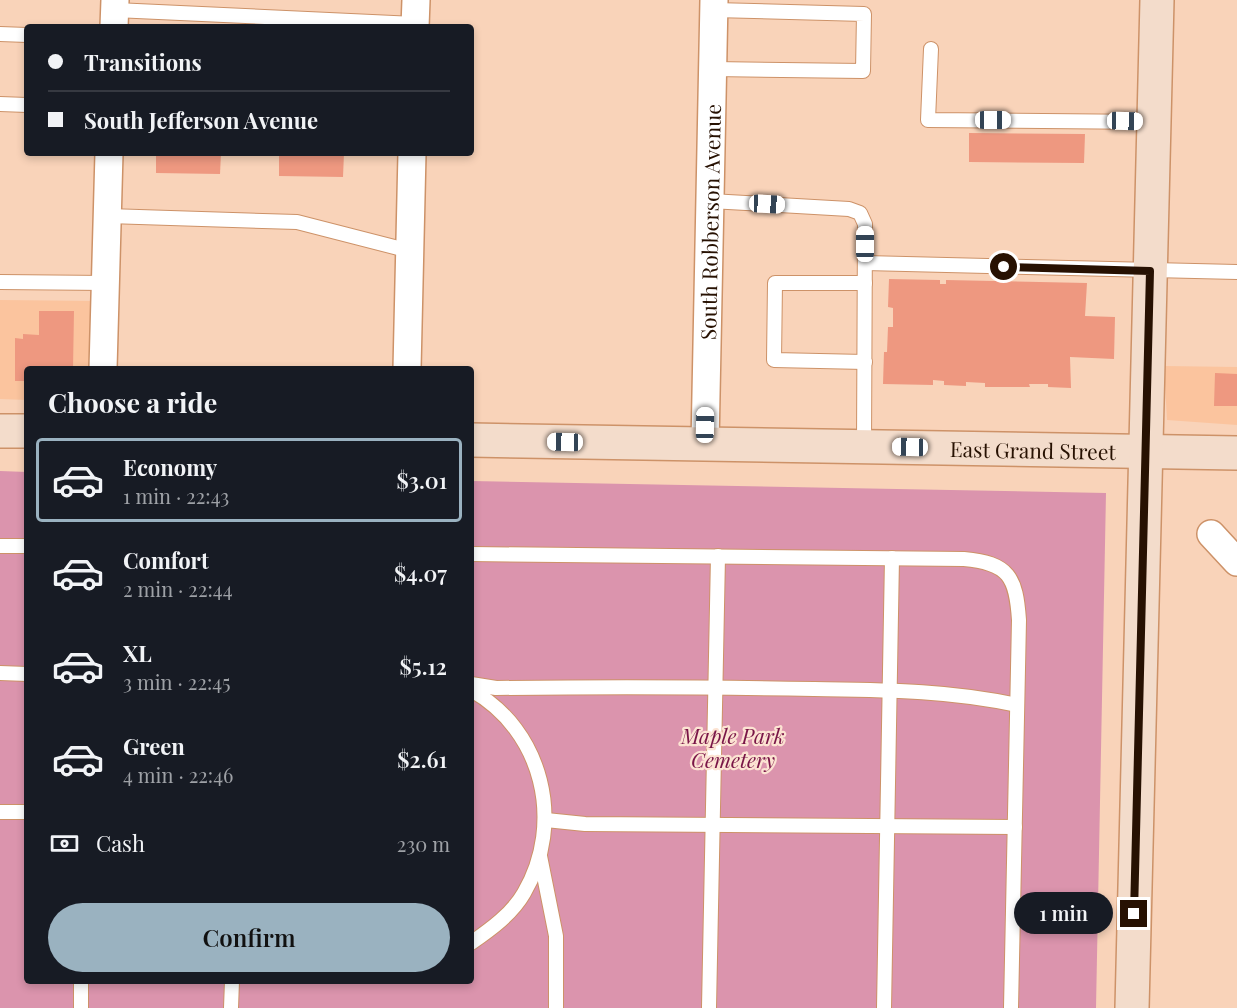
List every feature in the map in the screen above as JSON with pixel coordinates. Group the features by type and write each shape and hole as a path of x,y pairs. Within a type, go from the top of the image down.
{"main road":[{"path":"1132,1008 1157,0"},
{"path":"0,431 24,431"},
{"name":"East Grand Street","path":"474,440 1237,453"}],"street":[{"name":"South Robberson Avenue","path":"705,444 714,5"},
{"path":"103,366 110,156"},
{"path":"407,366 412,156"},
{"path":"1211,534 1237,562"}],"lane":[{"path":"713,69 863,71 864,14 714,5"},
{"path":"114,12 154,6 415,17"},
{"path":"0,34 24,35"},
{"path":"931,49 928,120 1153,122"},
{"path":"0,104 24,105"},
{"path":"710,201 849,209 860,213 865,224 864,447"},
{"path":"108,216 297,222 410,251"},
{"path":"865,263 1237,272"},
{"path":"0,282 106,283"},
{"path":"865,284 774,283 774,360 865,362"},
{"path":"0,546 24,546"},
{"path":"474,554 982,561 1006,572 1013,581 1017,596 1011,1008"},
{"path":"709,1008 717,556"},
{"path":"884,1008 892,558"},
{"path":"0,673 24,674"},
{"path":"474,684 496,688 715,687 890,691 976,696 1017,705"},
{"path":"474,692 485,698 511,722 530,752 542,785 546,820 540,856 524,894 497,926 474,941"},
{"path":"0,812 24,812"},
{"path":"546,820 585,824 1015,827"},
{"path":"540,856 556,936 556,1008"},
{"path":"81,984 81,1008"},
{"path":"231,1008 232,984"}],"shaded area":[{"path":"0,300 97,301 94,366 24,366 24,400 0,399"},
{"path":"1164,366 1237,367 1237,425 1167,420"}],"green space":[{"name":"Maple Park Cemetery","path":"0,471 24,472 24,984 474,984 474,481 1106,493 1096,1008 0,1008"}],"building":[{"path":"969,133 1085,134 1084,163 969,162"},
{"path":"156,156 221,156 220,174 156,173"},
{"path":"279,156 344,156 343,177 279,176"},
{"path":"889,279 940,280 940,284 946,284 946,280 1087,283 1085,316 1115,317 1114,359 1070,357 1071,388 1048,387 1048,384 1029,384 1030,387 985,387 985,383 966,382 966,386 944,385 944,381 933,380 933,385 883,384 884,352 887,352 888,327 893,327 893,308 888,307"},
{"path":"39,311 74,311 73,366 24,366 24,381 15,381 15,338 23,339 23,334 39,335"},
{"path":"1215,373 1237,374 1237,406 1214,406"}],"route":[{"path":"1004,267 1150,271 1134,914"}]}
